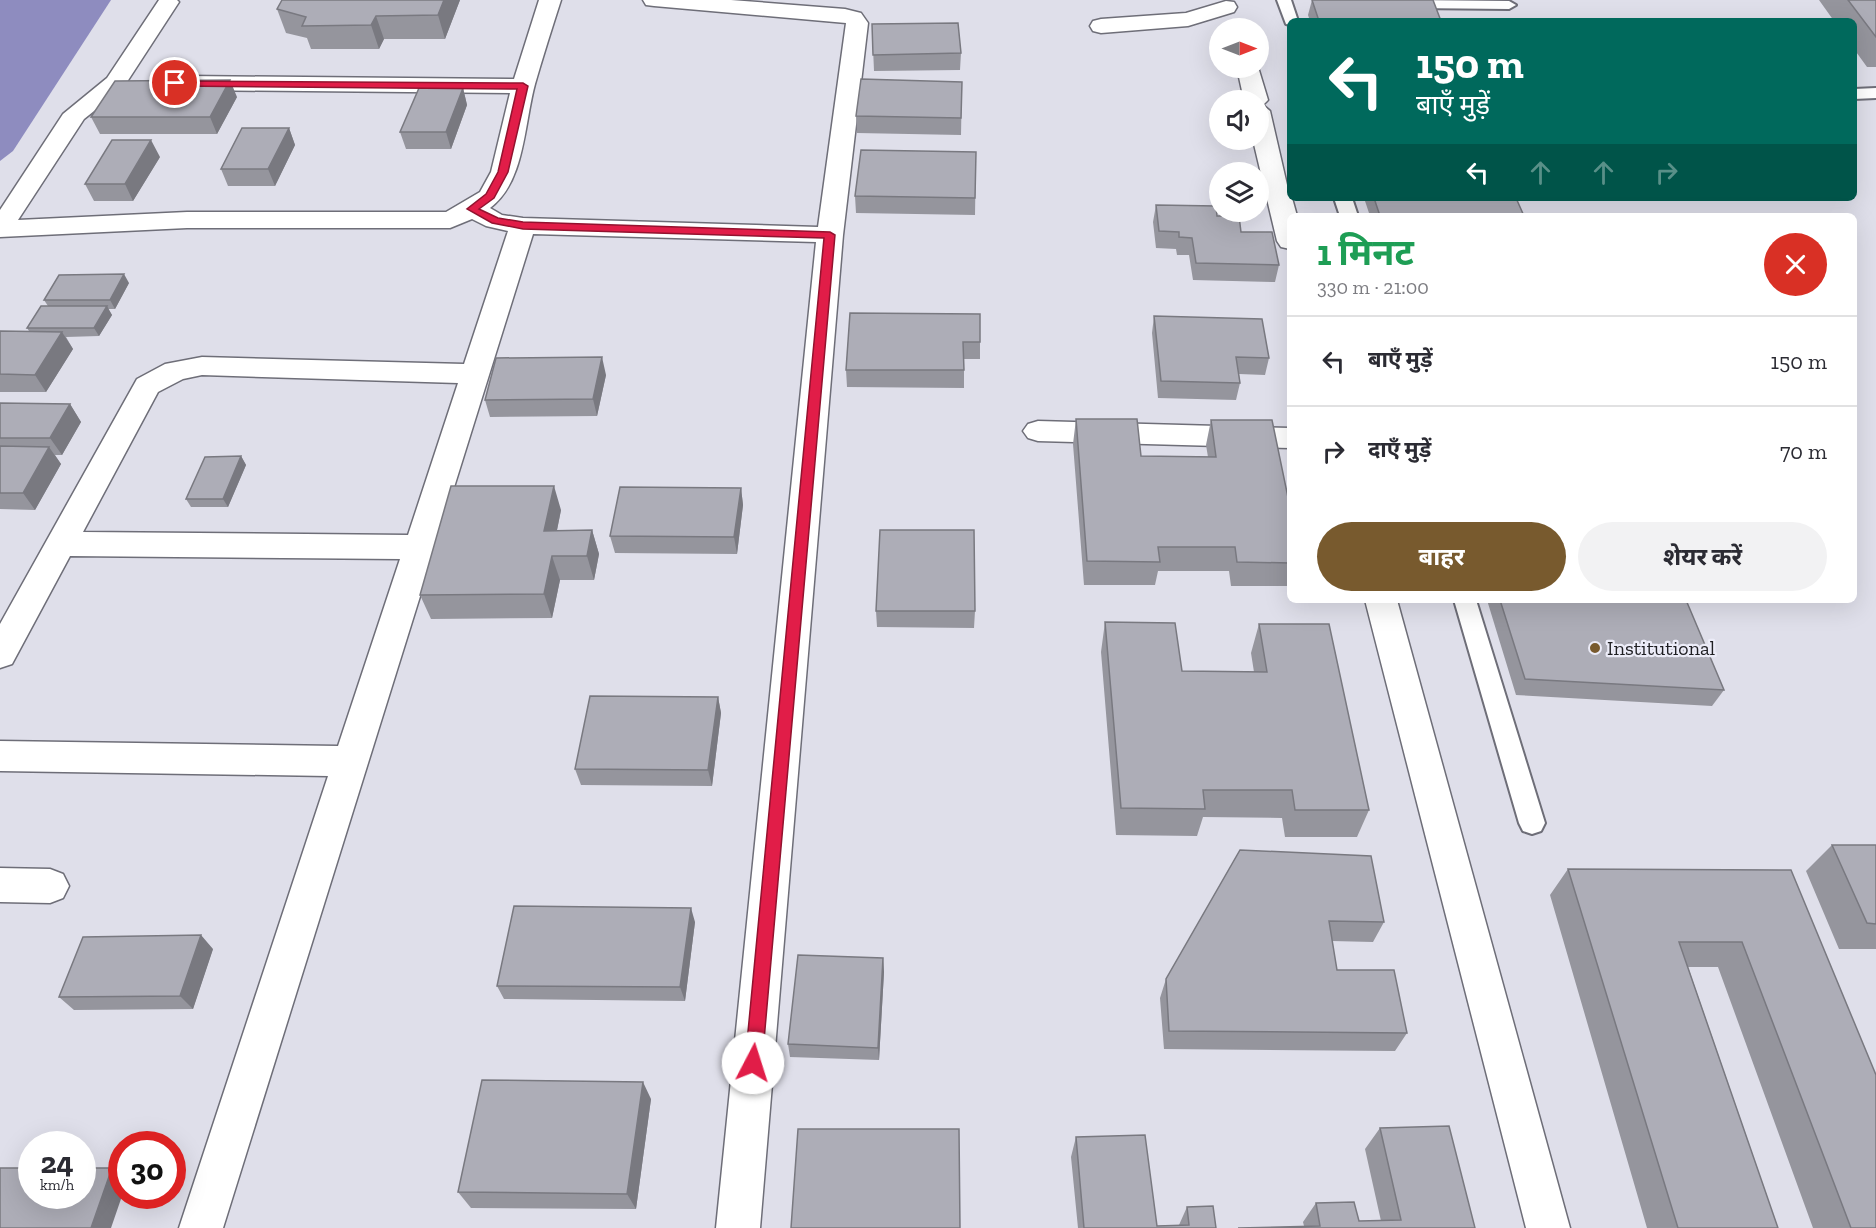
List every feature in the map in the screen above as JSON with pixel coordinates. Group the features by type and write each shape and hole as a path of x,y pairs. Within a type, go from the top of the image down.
{"street":[{"path":"0,229 187,220 425,222 450,220 472,209 490,196 503,172 523,86 550,0"},
{"path":"654,0 845,16 853,18 857,23 830,235 738,1228"},
{"path":"0,229 75,114 115,83 168,2"},
{"path":"1101,26 1188,19 1224,3 1231,18"},
{"path":"164,83 523,86"},
{"path":"1268,150 1287,229"},
{"path":"472,209 495,221 523,225 830,235"},
{"path":"201,1228 523,225"},
{"path":"0,655 147,386 175,371 202,366 476,374"},
{"path":"1038,431 1287,438"},
{"path":"61,544 420,547"},
{"path":"1382,603 1548,1228"},
{"path":"0,756 351,761"},
{"path":"0,885 50,886"}],"lane":[{"path":"1284,0 1290,18"},
{"path":"1411,0 1413,4 1508,3 1515,18"},
{"path":"1857,94 1876,93"},
{"path":"1466,603 1532,823"}],"water":[{"path":"0,0 111,0 13,151 0,161"}],"building":[{"path":"282,0 444,0 438,15 376,16 371,25 302,26 306,17 277,9"},
{"path":"1312,0 1433,0 1440,18 1318,18"},
{"path":"1848,0 1876,0 1876,37"},
{"path":"958,23 961,53 873,55 872,24"},
{"path":"861,79 962,82 961,118 856,116"},
{"path":"230,80 210,117 91,117 115,81"},
{"path":"419,88 463,88 446,132 400,132"},
{"path":"242,128 289,128 268,169 221,169"},
{"path":"112,140 151,140 125,184 85,184"},
{"path":"861,150 976,152 975,198 855,196"},
{"path":"1375,201 1517,201 1523,213 1379,213"},
{"path":"1156,205 1209,206 1209,222 1240,222 1241,232 1272,232 1279,265 1196,263 1192,238 1179,237 1179,232 1159,231"},
{"path":"124,274 110,300 44,300 59,275"},
{"path":"41,306 107,306 94,328 27,328"},
{"path":"850,313 980,314 980,342 963,342 964,370 846,370"},
{"path":"1154,316 1262,319 1269,358 1236,357 1240,383 1161,381"},
{"path":"0,331 62,332 35,375 0,374"},
{"path":"602,357 593,399 485,400 496,358"},
{"path":"0,403 70,404 50,438 0,438"},
{"path":"1076,419 1137,419 1141,456 1216,457 1211,420 1272,420 1287,492 1287,563 1237,562 1235,547 1158,547 1160,562 1087,561"},
{"path":"0,446 49,447 23,493 0,493"},
{"path":"241,456 223,499 186,499 205,457"},
{"path":"451,486 554,486 544,531 592,530 587,556 552,556 544,594 420,595"},
{"path":"620,487 741,488 734,537 610,536"},
{"path":"880,530 974,530 975,611 876,611"},
{"name":"Institutional","path":"1501,603 1687,603 1724,690 1525,679"},
{"path":"1105,622 1175,623 1182,671 1267,672 1259,624 1329,624 1369,810 1295,810 1292,790 1203,790 1205,809 1121,808"},
{"path":"590,696 718,697 708,770 575,769"},
{"path":"1832,845 1876,845 1876,924 1867,923"},
{"path":"1240,850 1371,856 1384,922 1329,921 1337,970 1394,970 1407,1033 1169,1031 1166,979"},
{"path":"1568,869 1791,870 1876,1075 1876,1228 1851,1228 1742,942 1679,942 1778,1228 1678,1228"},
{"path":"514,906 691,908 680,987 497,986"},
{"path":"201,935 180,996 59,997 83,937"},
{"path":"798,955 883,958 878,1048 788,1044"},
{"path":"482,1080 643,1082 627,1194 458,1192"},
{"path":"1449,1126 1475,1228 1238,1228 1320,1226 1316,1203 1354,1202 1359,1221 1401,1220 1380,1128"},
{"path":"798,1129 959,1129 960,1228 791,1228"},
{"path":"1145,1135 1157,1226 1189,1225 1187,1207 1213,1206 1216,1228 1084,1228 1076,1137"},
{"path":"0,1168 18,1168 18,1209 96,1209 96,1168 108,1168 108,1179 91,1228 0,1228"}],"place":[{"name":"Institutional","path":"1595,648"}],"route":[{"path":"175,83 523,86 503,172 490,196 472,209 495,221 523,225 830,235 753,1063"}]}
